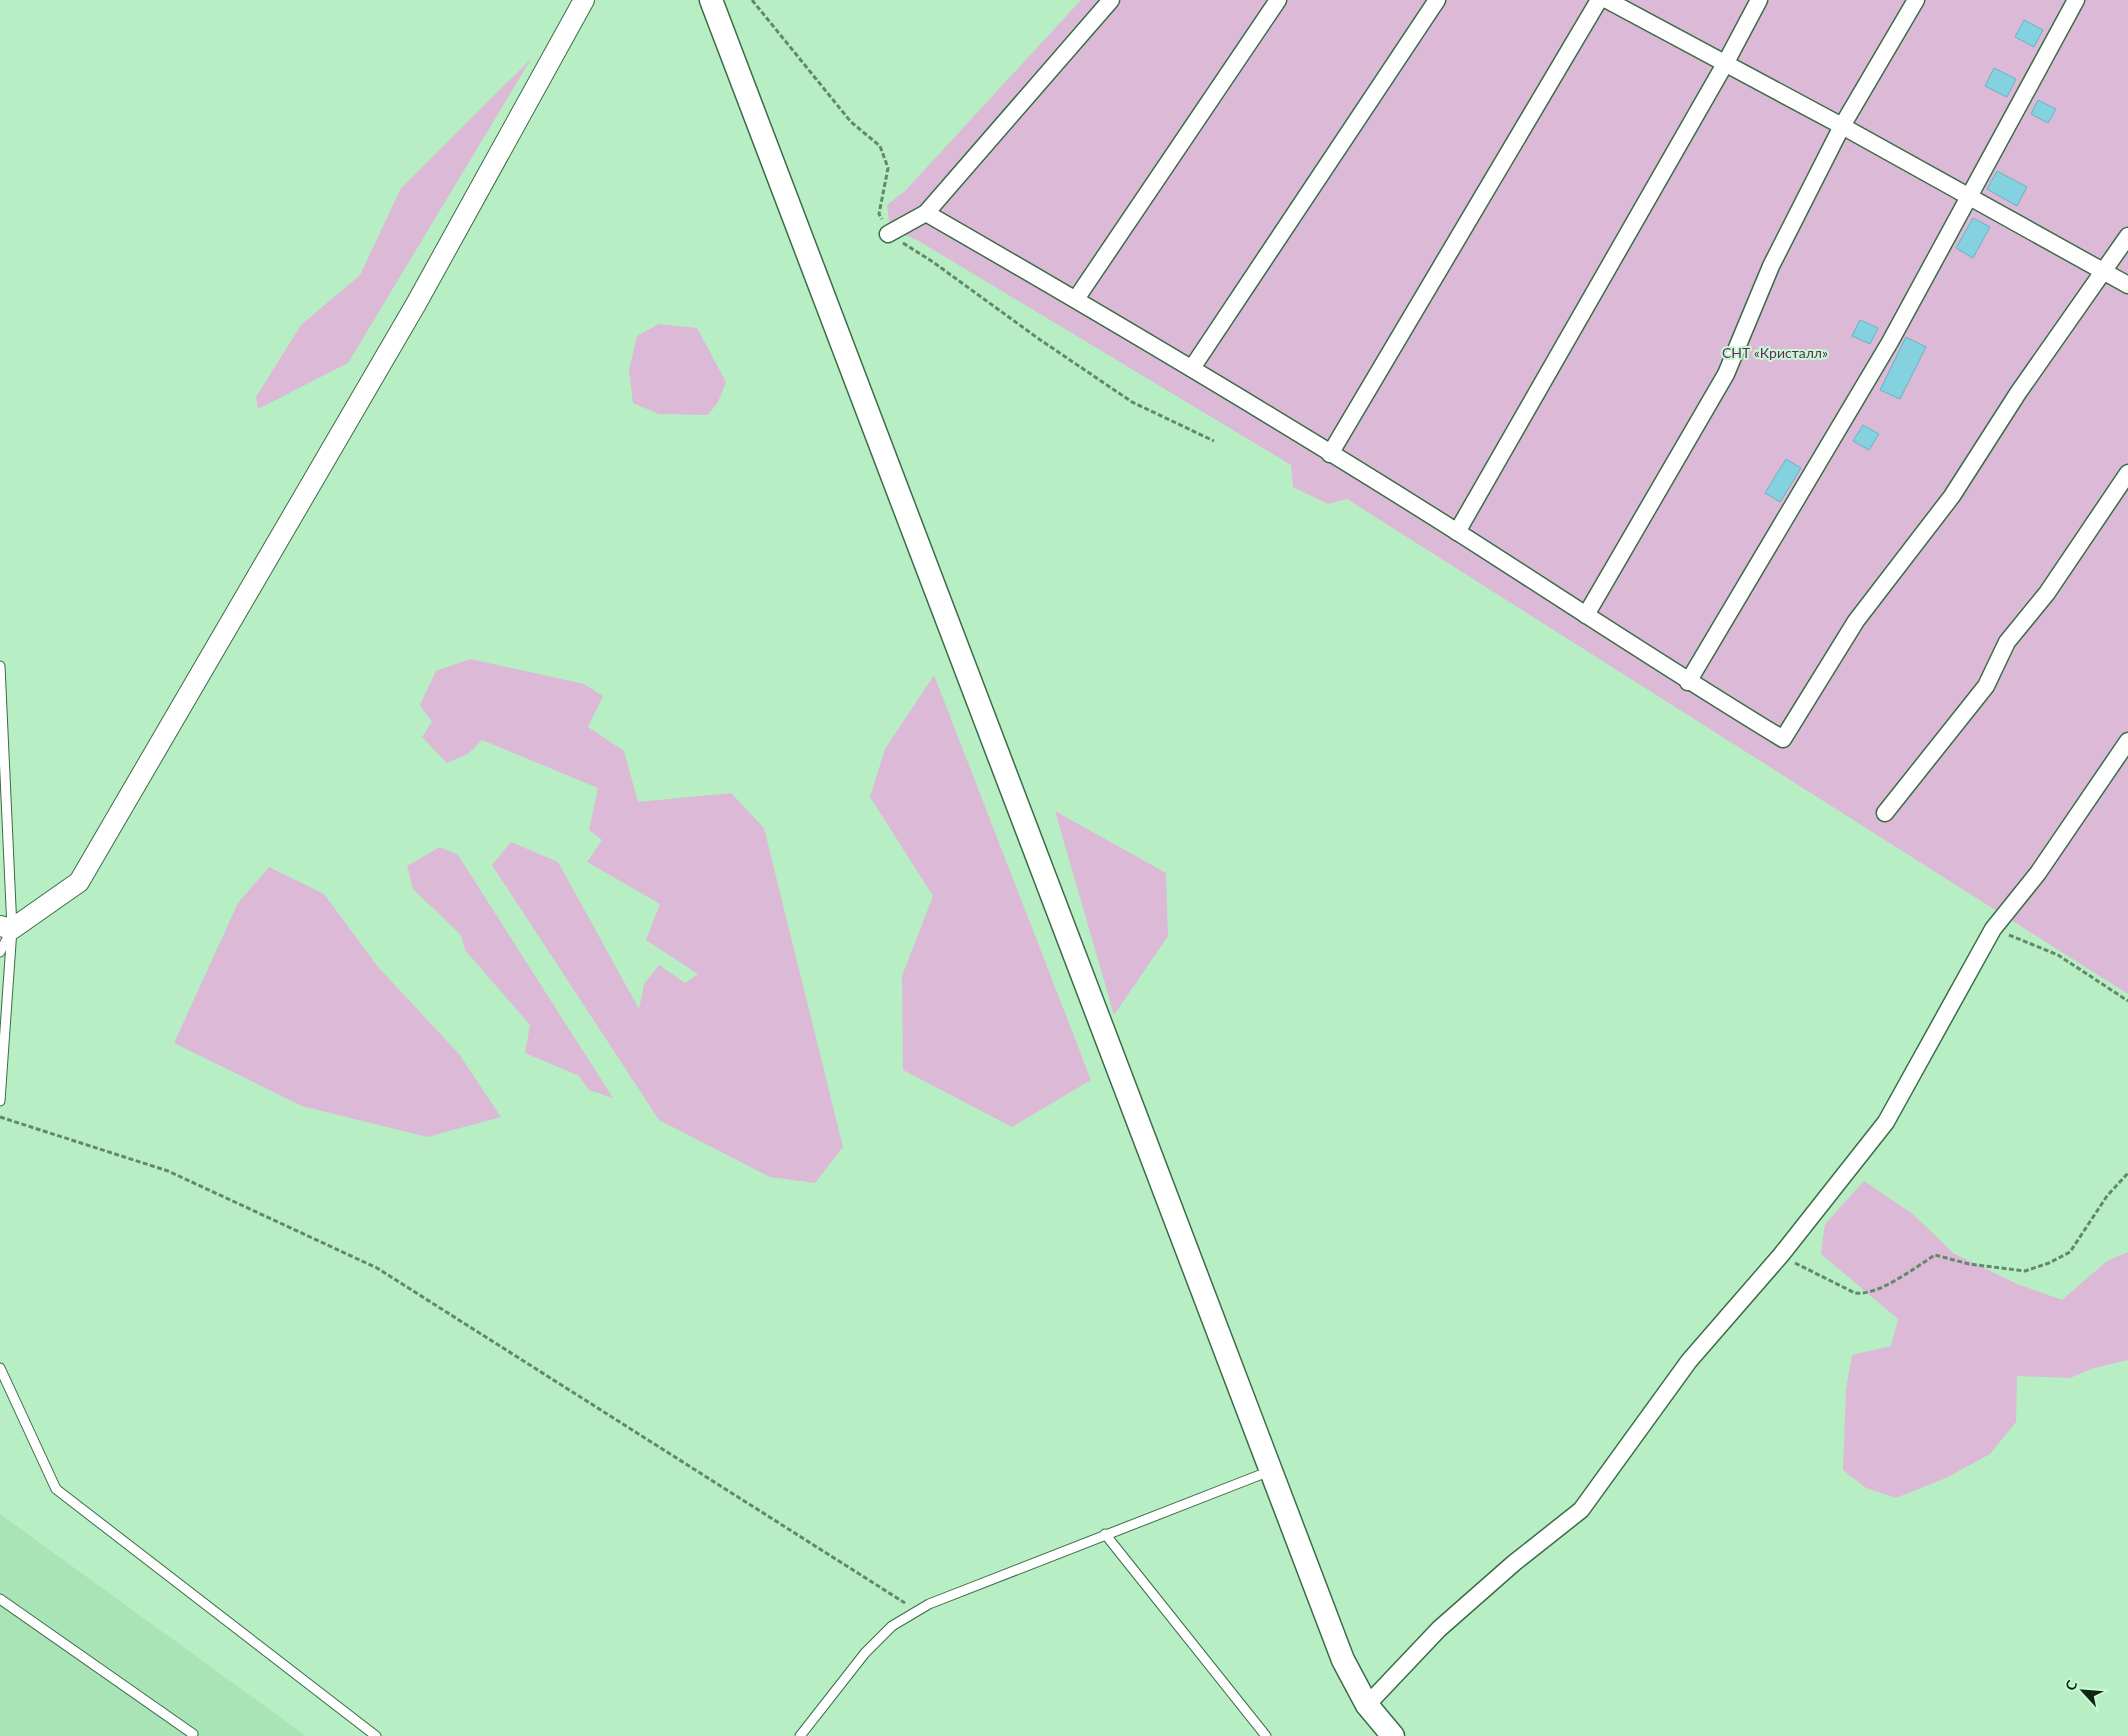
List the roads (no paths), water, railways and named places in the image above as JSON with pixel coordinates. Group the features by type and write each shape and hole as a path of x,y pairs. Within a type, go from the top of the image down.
{"main road":[{"path":"711,0 1342,1660 1367,1705 1393,1736"}],"street":[{"path":"6,928 79,882 416,304 584,0"},
{"path":"888,234 926,212 1111,0"},
{"path":"1076,299 1278,0"},
{"path":"1192,368 1437,0"},
{"path":"1330,454 1598,0"},
{"path":"1607,0 1842,126 2128,285"},
{"path":"1457,532 1760,0"},
{"path":"1586,615 1726,374 1771,266 1842,126 1916,0"},
{"path":"1688,682 1890,342 2076,0"},
{"path":"926,212 1192,368 1457,532 1688,682 1783,740 1856,621 1952,496 2018,393 2128,236"},
{"path":"1885,813 1986,686 2007,642 2047,593 2128,473"},
{"path":"1367,1705 1439,1629 1514,1563 1581,1510 1690,1361 1781,1255 1886,1122 1993,929 2038,873 2128,741"}],"lane":[{"path":"0,666 6,928 0,1101"},
{"path":"0,952 6,928"},
{"path":"0,1368 56,1489 376,1736"},
{"path":"800,1736 865,1653 892,1626 918,1610 1106,1534 1270,1471"},
{"path":"1106,1534 1266,1736"},
{"path":"0,1599 194,1734 192,1736"}],"park label":[{"name":"СНТ «Кристалл»","path":"1775,353"}]}
